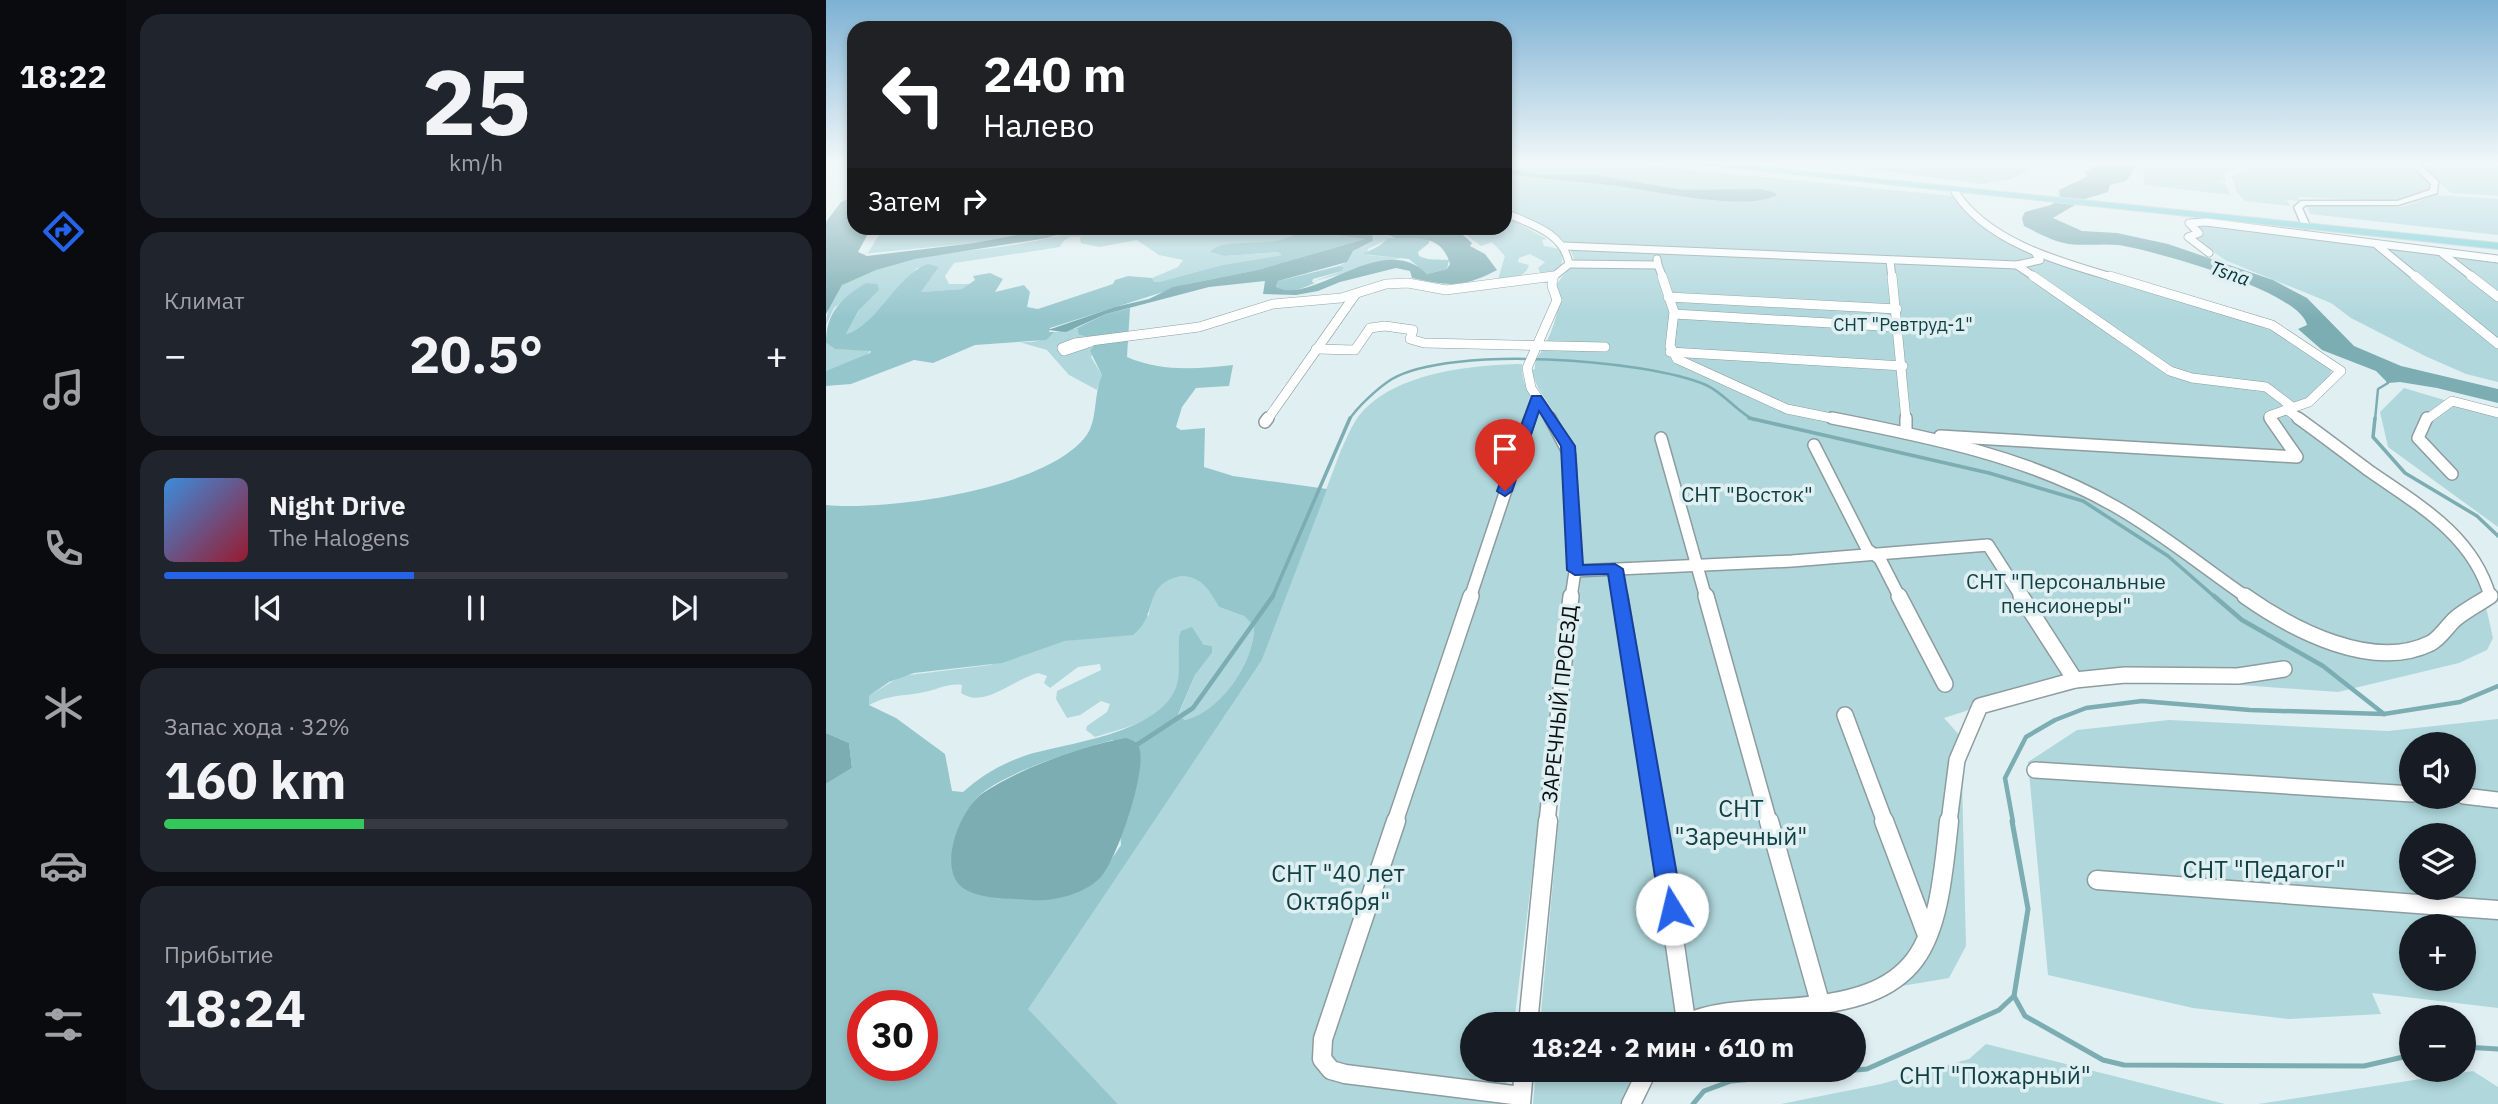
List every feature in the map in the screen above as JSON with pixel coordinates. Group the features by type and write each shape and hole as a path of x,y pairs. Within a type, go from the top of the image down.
{"main road":[{"path":"2206,216 2498,244"}],"street":[{"path":"1512,216 1564,246 2017,265 2040,260 2036,254"},
{"path":"1670,352 1683,362 1729,380 1787,410 1906,433 2292,458 2297,454 2269,416 2309,402 2341,371 2272,325 2036,254 2017,244 1979,216"},
{"path":"2304,216 2311,226"},
{"path":"2209,253 2188,237 2199,233 2189,223 2206,222 2498,260"},
{"path":"2377,245 2498,344"},
{"path":"1564,246 1569,264"},
{"path":"1656,250 1658,265 1674,314 1670,352"},
{"path":"2441,253 2498,297"},
{"path":"1891,261 1903,366 1906,433"},
{"path":"1091,342 1217,324 1285,301 1355,295 1371,286 1393,283 1446,290 1553,277 1569,264 1658,265"},
{"path":"1920,435 2050,474 2085,490 2117,507 2258,605 2326,641 2354,649 2411,652 2435,641 2455,619 2490,596 2487,576 2424,506 2288,408 2275,391 2266,387 2192,378 2170,371 2017,265"},
{"name":"ЗАРЕЧНЫЙ ПРОЕЗД","path":"1529,1012 1566,631 1575,570 1568,446 1537,398 1527,368 1557,300 1552,286 1553,277"},
{"path":"1265,422 1355,295"},
{"path":"1668,297 1897,309"},
{"path":"1674,314 1898,327"},
{"path":"1316,349 1355,350 1367,331 1376,326 1406,327 1412,330 1411,341 1424,343 1605,347"},
{"path":"1670,352 1903,366"},
{"path":"1523,1082 1521,1100 1345,1074 1331,1070 1322,1059 1323,1039 1537,398"},
{"path":"2452,474 2418,438 2427,418 2452,401 2498,413"},
{"path":"1661,438 1821,1006"},
{"path":"1814,445 1867,549 1880,559 1908,608 1945,684"},
{"path":"1575,570 1698,566 1988,545 2075,680"},
{"path":"1615,569 1676,936 1684,1012"},
{"path":"1751,1012 1821,1006 1870,994 1891,984 1913,965 1927,935 1948,857 1957,757 1980,706 2075,680 2125,675 2238,676 2284,669"},
{"path":"1845,715 1927,935"},
{"path":"2035,770 2399,792"},
{"path":"2476,797 2498,800"},
{"path":"2097,880 2498,910"},
{"path":"1631,1104 1642,1082"}],"green space":[{"path":"1517,216 1979,216 2039,260 2051,259 2241,318 2277,333 2330,367 2332,374 2315,401 2286,411 2388,482 2441,526 2460,546 2479,583 2493,638 2487,650 2459,663 2338,692 2144,678 1981,701 1966,711 1944,718 1961,737 1966,946 1949,978 1748,1012 1541,1012 1581,574 1864,551 1582,566 1572,441 1538,388 1531,370 1535,369 1556,317 1556,285 1574,261 1565,242 1547,228"},
{"path":"2324,216 2498,216 2498,235"},
{"path":"1512,220 1547,239 1542,240 1544,246 1560,249 1563,254 1561,267 1550,275 1541,275 1538,268 1545,262 1530,254 1519,258 1518,262 1529,265 1521,276 1498,279 1505,256 1492,242 1481,246 1467,235 1512,235"},
{"path":"2193,223 2498,261 2498,382 2466,374 2425,356 2351,318 2331,303 2227,261 2190,237 2202,236"},
{"path":"879,235 1017,235 974,243 861,254 868,253"},
{"path":"1294,235 1284,240 1230,245 1210,252 1224,256 1278,252 1283,253 1282,255 1222,265 1159,282 1153,282 1152,278 1178,267 1183,260 1159,255 1137,240 1099,247 1081,243 1080,237 1071,237 1060,247 954,263 945,276 949,284 970,284 962,289 921,292 939,267 917,268 861,329 846,334 861,307 866,283 834,308 826,325 830,305 841,286 865,274 918,258 1055,237"},
{"path":"1372,235 1392,237 1368,249 1367,255 1401,258 1311,282 1342,271 1344,267 1339,266 1346,262 1352,252 1373,241"},
{"path":"1077,328 1079,335 1099,339 1091,357 1102,375 1097,390 1069,375 1047,350 1019,342 1039,341 1055,332"},
{"path":"826,343 835,349 871,350 865,357 826,371"},
{"name":"СНТ \"40 лет Октября\"","path":"1522,364 1525,386 1560,439 1568,488 1567,584 1515,1012 1460,1012 1460,1082 1507,1082 1504,1104 1118,1104 1027,1009 1262,660 1341,450 1356,420 1370,404 1409,382 1479,367"},
{"path":"2404,388 2498,416 2498,527 2388,447 2380,412"},
{"path":"1181,576 1200,582 1219,607 1244,616 1254,626 1249,655 1233,684 1211,707 1198,715 1185,720 1178,716 1195,675 1212,653 1212,646 1179,637 1178,682 1165,705 1145,720 1095,737 1086,730 1087,726 1107,712 1110,704 1101,701 1080,715 1067,718 1056,699 1057,691 1101,670 1100,664 1078,667 1050,688 1044,683 1047,676 1038,673 979,697 961,693 962,685 953,685 892,697 869,705 869,696 901,676 990,665 1065,641 1088,638 1149,615 1154,594 1158,589 1167,581"},
{"name":"СНТ \"Педагог\"","path":"2498,719 2498,1008 2372,993 2381,1014 2289,1019 2193,1008 2048,975 2028,762 2077,730 2169,720 2388,731"},
{"name":"СНТ \"Пожарный\"","path":"1986,1044 2225,1104 1781,1104 1881,1084 1969,1059"},
{"path":"2476,1073 2498,1087 2498,1104 2258,1104 2401,1082 2476,1082"},
{"path":"1535,1082 1638,1082 1624,1104 1533,1104"}],"shaded area":[{"path":"1293,235 1334,235 1365,239 1257,270 1188,284 1050,328 1049,332 1055,332 1046,340 975,345 933,363 914,360 851,384 826,386 826,371 871,351 835,349 826,343 829,323 837,307 849,294 866,283 877,284 879,290 859,310 846,334 867,322 906,278 928,264 939,267 921,292 962,289 975,280 973,276 990,273 1003,279 995,292 1024,285 1030,292 1027,307 1038,309 1113,284 1115,280 1128,276 1152,278 1154,282 1159,282 1222,265 1282,255 1278,252 1224,256 1210,252 1216,247 1236,243 1284,239"},
{"path":"1421,236 1429,239 1429,243 1418,252 1419,256 1449,260 1447,269 1427,274 1409,259 1363,254 1388,238"},
{"path":"1344,267 1342,271 1313,279 1312,282 1315,283 1301,289 1286,291 1276,288 1278,281"},
{"path":"1130,308 1127,357 1166,367 1233,365 1229,386 1196,388 1182,407 1176,427 1181,430 1205,428 1204,467 1233,476 1327,489 1262,660 1028,1009 1118,1104 826,1104 826,784 852,768 849,743 826,733 826,505 888,504 965,493 1037,470 1066,454 1090,430 1102,375 1090,351 1099,339 1079,335 1077,328 1106,314","holes":["1181,576 1200,582 1219,607 1244,616 1254,626 1249,655 1233,684 1211,707 1198,715 1185,720 1178,715 1195,675 1212,653 1212,646 1203,644 1192,627 1181,631 1178,680 1170,698 1156,712 1137,724 1115,732 1018,758 985,775 963,792 952,791 945,754 896,718 869,705 869,696 889,682 914,673 1002,663 1065,641 1133,635 1146,618 1160,586","1113,740 1121,845 1099,878 1086,888 1055,898 953,872 954,851 963,819 982,793 1027,769"]}],"water":[{"path":"831,216 847,216 847,235 867,235 858,252 867,256 1017,235 1057,235 915,259 876,270 842,285 826,314 826,222"},
{"name":"Tsna","path":"2023,216 2057,216 2053,218 2082,231 2117,233 2168,244 2273,280 2307,298 2354,346 2401,366 2498,389 2498,403 2437,388 2400,382 2388,383 2376,371 2322,350 2298,329 2307,325 2298,312 2253,286 2223,274 2136,248 2064,243 2024,226"},
{"path":"1333,235 1372,235 1373,241 1353,251 1347,262 1278,281 1276,287 1291,290 1308,287 1369,264 1390,260 1409,262 1427,274 1447,269 1450,264 1442,248 1430,240 1395,238 1388,235 1463,235 1472,243 1470,246 1485,254 1497,270 1465,283 1446,284 1412,278 1410,271 1396,268 1296,295 1263,294 1265,281 1209,287 1106,314 1066,332 1048,330 1115,307 1149,299 1173,287 1257,270 1365,239"},
{"path":"826,733 849,743 852,768 826,784"},
{"path":"1126,738 1139,747 1141,758 1135,793 1115,853 1100,878 1093,884 1068,896 1031,900 978,895 963,888 955,879 952,853 955,839 967,811 983,793 1033,767 1071,752"}],"waterway":[{"path":"1349,420 1357,409 1392,379 1420,368 1501,359 1595,363 1677,376 1712,388 1752,419"},
{"path":"2375,420 2378,389 2388,383 2387,380"},
{"path":"2375,418 2373,437 2405,473 2477,516 2498,536"},
{"path":"1752,419 1989,473 2083,501 2168,556 2216,598"},
{"path":"1273,596 1349,420"},
{"path":"1135,746 1193,708 1273,596"},
{"path":"2214,596 2242,620 2323,666 2384,714"},
{"path":"2384,714 2460,702 2498,686"},
{"path":"2013,822 2005,778 2026,737 2055,720 2086,708 2142,701 2250,710 2384,714"},
{"path":"2012,821 2028,909 2014,996"},
{"path":"1693,1104 1704,1091 1731,1081 1867,1069 1999,1010 2014,996"},
{"path":"2014,996 2025,1016 2103,1060 2124,1065 2364,1066 2399,1058"},
{"path":"2476,1048 2498,1049"}],"route":[{"path":"1505,491 1537,398 1557,425 1568,446 1575,570 1615,569 1672,909"}],"park label":[{"name":"СНТ \"Ревтруд-1\"","path":"1903,325"},
{"name":"СНТ \"Восток\"","path":"1747,495"},
{"name":"СНТ \"Персональные пенсионеры\"","path":"2066,594"},
{"name":"СНТ \"Заречный\"","path":"1741,823"}]}
